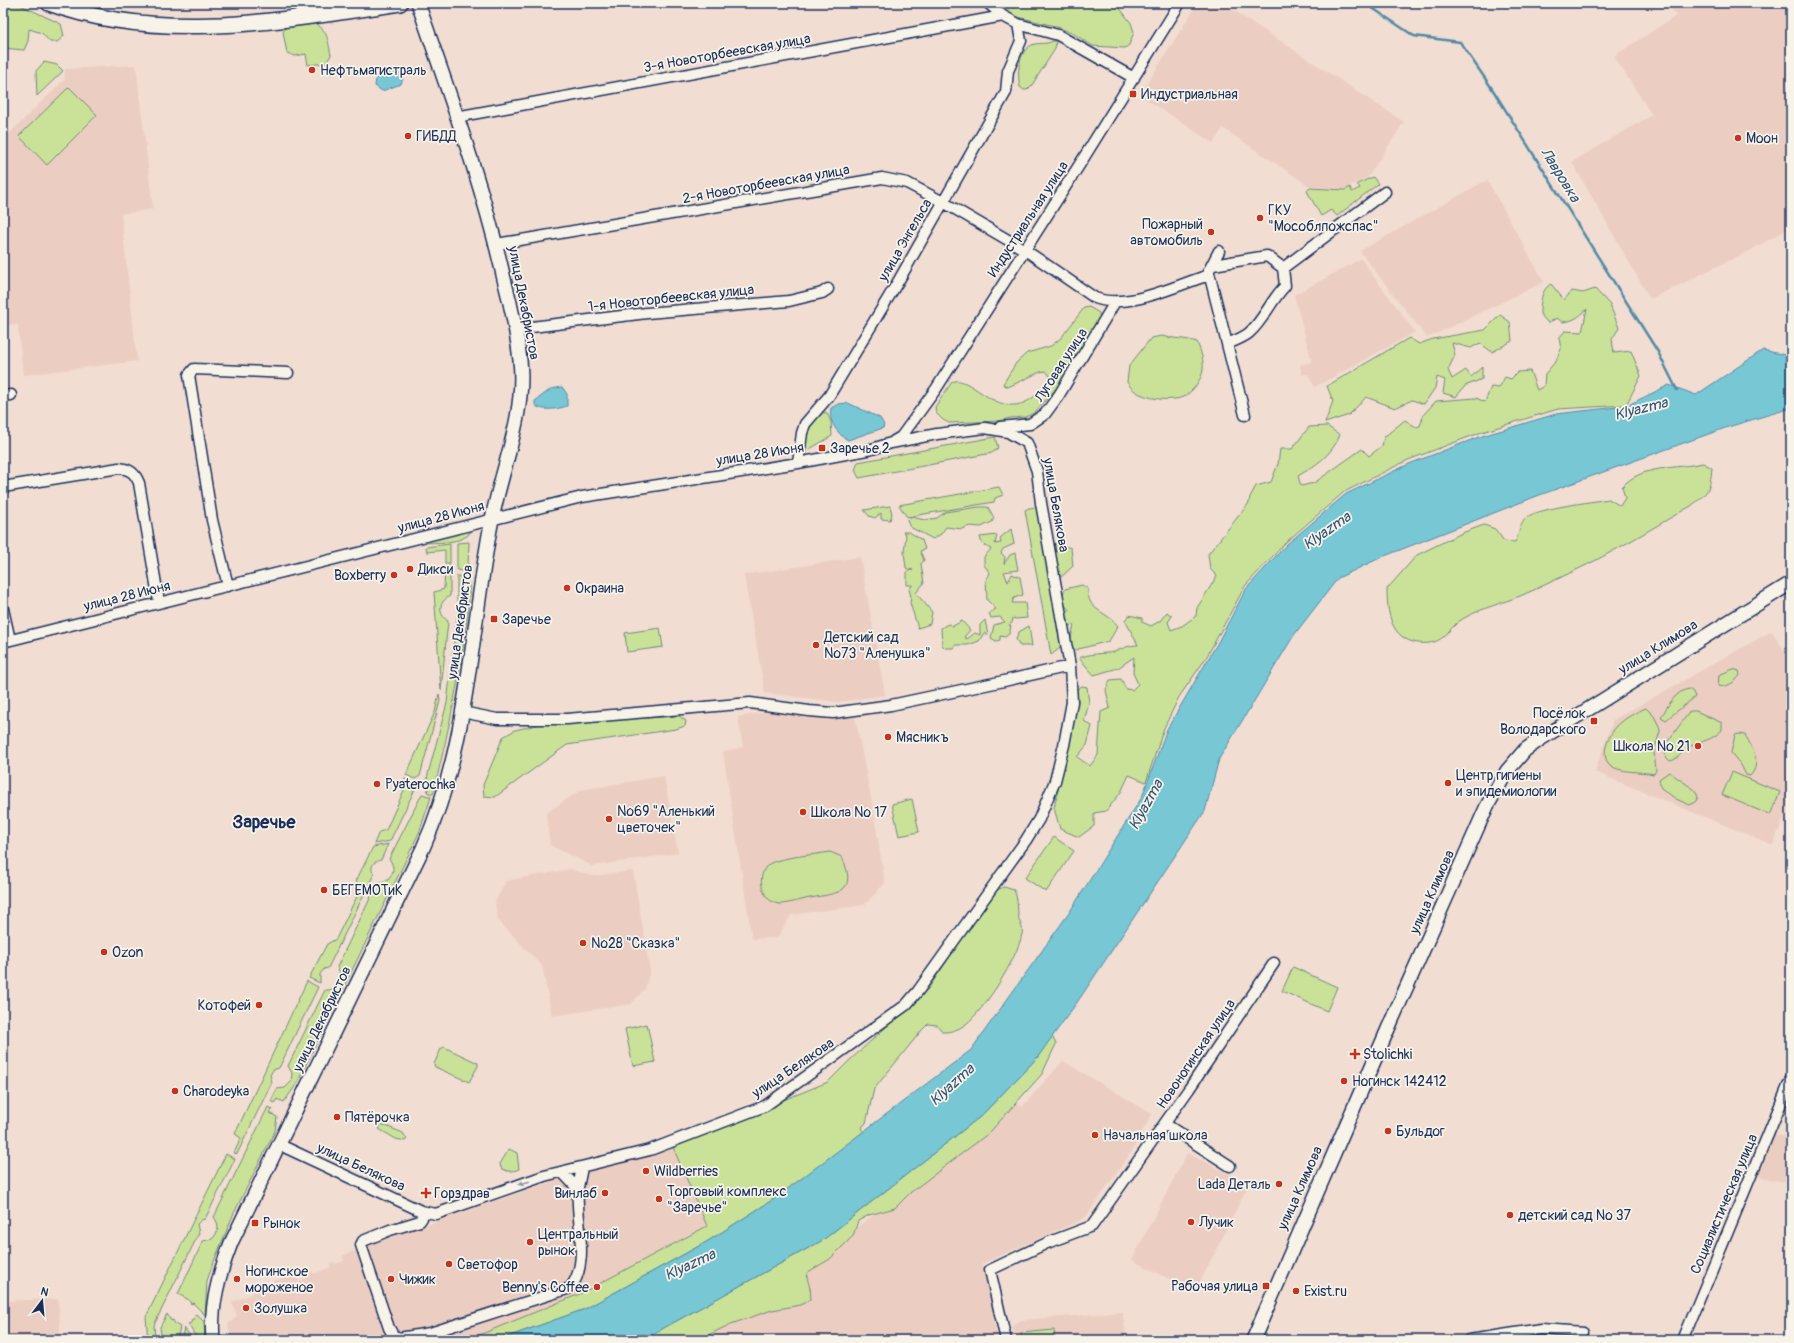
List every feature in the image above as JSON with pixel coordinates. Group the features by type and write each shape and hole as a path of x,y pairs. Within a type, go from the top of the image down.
{"highway":[{"path":"48,3 99,18 119,21 152,24 219,25 289,18 400,3"}],"main road":[{"name":"улица Декабристов","path":"214,1340 212,1326 215,1297 225,1258 278,1144 428,837 450,767 462,712 492,519 520,395 520,361 515,329 497,244 418,3"},
{"name":"улица Климова","path":"1253,1340 1391,1022 1487,806 1507,771 1525,750 1542,738 1791,583"}],"street":[{"path":"988,3 1003,16 1018,24 1058,35 1134,78"},
{"name":"Индустриальная улица","path":"891,443 900,437 914,420 1134,78 1180,3"},
{"name":"3-я Новоторбеевская улица","path":"456,117 1003,16"},
{"name":"улица Энгельса","path":"798,463 802,433 805,424 829,396 1006,92 1008,70 1021,41 1018,24"},
{"name":"2-я Новоторбеевская улица","path":"497,244 882,178 907,183 943,202 1024,250"},
{"path":"1283,268 1385,192"},
{"path":"1024,250 1096,298 1106,302 1128,301 1206,276 1211,269 1219,251"},
{"path":"1211,269 1267,256 1283,268 1285,286 1276,294 1257,324 1248,334 1227,344"},
{"path":"1211,269 1227,344 1245,415"},
{"name":"1-я Новоторбеевская улица","path":"515,329 647,313 789,301 822,293 828,288"},
{"name":"Луговая улица","path":"992,428 1030,424 1045,414 1059,395 1115,302"},
{"path":"228,586 212,520 194,415 189,375 194,369 288,373"},
{"name":"улица Белякова","path":"278,1144 421,1211 436,1214 519,1184 650,1150 765,1106 909,1002 1026,840 1044,808 1055,781 1072,702 1070,666 1041,503 1037,472 1033,455 1027,443 1021,438 1008,432 992,428 937,434 891,443"},
{"name":"улица 28 Июня","path":"6,641 582,497 798,463 872,449 891,443"},
{"path":"3,487 119,468 133,472 139,483 159,602"},
{"path":"3,609 6,641"},
{"path":"462,712 497,719 555,719 738,704 760,704 821,713 891,705 1004,682 1070,666"},
{"name":"Новоногинская улица","path":"1006,1340 990,1270 1047,1243 1092,1226 1165,1124 1274,963"},
{"name":"Социалистическая улица","path":"1683,1340 1791,1079"},
{"path":"1165,1124 1230,1166"},
{"path":"421,1211 422,1218 420,1220 363,1241 361,1245 389,1328 393,1335 399,1338 430,1333 570,1288 577,1280 580,1271 578,1189 582,1167"},
{"path":"562,1172 578,1189"},
{"path":"1469,1340 1541,1329 1583,1332"}],"shaded area":[{"path":"1198,3 1222,3 1404,122 1368,177 1344,189 1311,187 1223,128 1213,143 1140,95"},
{"path":"1668,3 1791,3 1791,227 1749,251 1650,299 1572,162 1652,115 1614,56 1676,16"},
{"path":"136,65 153,209 121,214 137,361 23,375 18,325 3,324 3,140 65,79 65,69"},
{"path":"1487,180 1544,282 1427,338 1360,251"},
{"path":"1361,259 1415,332 1315,387 1308,374 1302,375 1300,365 1312,362 1294,295"},
{"name":"Детский сад №73 \"Аленушка\"","path":"860,557 885,695 838,702 765,693 744,575"},
{"name":"Школа № 21","path":"1772,631 1791,662 1791,799 1773,845 1595,772 1613,720"},
{"name":"Школа № 17","path":"780,710 854,713 871,798 885,883 864,905 791,915 777,938 752,939 723,752 743,747 738,717"},
{"name":"№69 \"Аленький цветочек\"","path":"664,776 678,853 592,866 550,845 546,813 581,790"},
{"name":"№28 \"Сказка\"","path":"571,869 592,876 633,871 650,971 645,989 631,1004 552,1016 542,966 498,920 495,902 506,881"},
{"path":"1063,1061 1152,1114 1131,1152 1085,1218 981,1264 989,1283 994,1322 999,1340 678,1340 773,1289 916,1184 1009,1095 1022,1107"},
{"path":"1773,1135 1791,1137 1791,1183 1759,1177"},
{"name":"Центральный рынок","path":"672,1145 707,1225 582,1293 467,1340 232,1340 228,1325 237,1316 232,1302 252,1294 251,1291 294,1272 299,1281 309,1277 308,1273 312,1271 314,1274 331,1267 330,1264 334,1262 335,1264 344,1261 342,1256 361,1248 559,1179"},
{"name":"Лучик","path":"1187,1153 1249,1184 1195,1292 1132,1260"},
{"path":"58,1299 61,1340 3,1340 3,1301"},
{"path":"1122,1312 1127,1340 1015,1340 1012,1325 1022,1320"}],"green space":[{"path":"3,3 16,3 61,24 64,36 57,42 50,42 42,33 29,29 28,41 24,50 3,48"},
{"path":"995,3 1116,3 1131,23 1134,32 1129,45 1125,48 1093,46 1074,34 1055,26 1014,16 1003,11"},
{"path":"313,23 322,28 328,40 331,55 326,63 308,65 306,54 295,56 287,53 283,32 287,26"},
{"path":"1056,41 1055,49 1032,85 1027,90 1024,90 1020,87 1019,70 1021,58 1024,52 1032,45"},
{"path":"44,62 57,65 63,71 37,96 36,71"},
{"path":"69,87 97,115 47,165 19,136"},
{"path":"1373,177 1378,184 1337,216 1331,210 1321,216 1307,191 1310,188 1345,190 1350,187 1352,192 1360,188 1357,184"},
{"path":"1551,284 1564,300 1572,291 1583,293 1595,289 1610,305 1619,328 1612,339 1614,353 1631,351 1641,376 1626,405 1558,409 1482,432 1408,460 1344,492 1286,542 1245,586 1206,658 1179,697 1164,728 1146,782 1129,775 1121,792 1106,811 1094,813 1094,826 1079,837 1060,829 1054,808 1078,701 1077,689 1082,686 1087,687 1089,703 1084,721 1092,726 1087,745 1077,757 1090,766 1098,755 1101,712 1110,708 1106,690 1110,680 1121,679 1126,689 1132,690 1138,684 1133,673 1134,657 1118,668 1094,675 1079,658 1092,654 1114,652 1128,646 1138,645 1125,620 1129,615 1142,618 1142,622 1151,626 1160,621 1167,612 1172,616 1168,622 1171,630 1182,626 1196,616 1197,608 1217,576 1210,569 1208,554 1249,503 1250,497 1256,486 1271,482 1278,464 1280,449 1292,449 1309,427 1327,426 1340,435 1337,442 1328,454 1317,464 1298,476 1301,486 1314,483 1362,449 1369,456 1382,446 1384,437 1405,420 1416,427 1420,426 1424,414 1436,401 1476,398 1485,402 1491,387 1499,388 1505,377 1511,379 1518,372 1530,371 1537,390 1544,386 1545,374 1556,361 1561,349 1559,338 1565,331 1582,332 1587,309 1573,320 1562,322 1557,318 1548,323 1540,314 1540,306 1545,289"},
{"path":"1089,307 1099,313 1100,321 1063,381 1034,413 1025,417 1010,418 1000,421 949,423 943,420 936,413 935,407 952,382 960,381 968,384 988,397 1010,405 1023,403 1036,395 1050,376 1046,371 1040,372 1008,387 1003,384 1016,363 1027,353 1051,346 1061,338 1084,308"},
{"path":"1500,315 1510,322 1512,341 1492,352 1480,343 1471,348 1452,343 1455,355 1448,370 1452,379 1466,370 1471,377 1482,367 1482,379 1465,386 1456,397 1443,393 1445,380 1437,377 1435,388 1424,404 1412,400 1395,408 1366,397 1349,415 1325,423 1333,401 1327,386 1409,338 1419,344 1433,339 1485,330"},
{"path":"1162,336 1197,342 1202,356 1203,370 1199,381 1190,392 1178,399 1159,399 1139,394 1127,382 1129,366 1151,338"},
{"path":"823,412 827,413 831,422 832,436 808,450 804,446 807,429"},
{"path":"995,437 998,448 992,453 859,478 855,470 858,462"},
{"path":"1703,463 1712,468 1709,486 1701,498 1691,506 1587,565 1513,599 1486,608 1466,617 1459,621 1445,635 1435,642 1418,643 1409,640 1401,636 1392,623 1389,615 1387,589 1417,555 1462,533 1484,525 1495,529 1504,541 1515,542 1521,526 1527,517 1534,514 1566,506 1609,499 1620,506 1625,498 1622,487 1639,475 1649,471"},
{"path":"999,487 1003,495 995,498 994,502 907,517 899,505"},
{"path":"890,506 892,514 890,520 881,519 881,513 875,518 869,516 864,510"},
{"path":"988,507 994,518 992,522 981,527 970,526 962,529 946,527 941,534 933,539 910,527 907,521 911,517 925,520 937,518 945,512"},
{"path":"1036,507 1040,509 1064,645 1051,655 1025,510"},
{"path":"472,529 469,534 459,540 426,543 427,540"},
{"path":"1011,529 1014,544 1003,549 1001,553 1005,557 1004,564 1010,555 1015,553 1018,570 1004,572 1008,582 1012,574 1020,577 1023,595 1014,598 1012,603 1025,603 1027,618 1013,618 1012,623 1009,625 1011,626 1009,634 1005,637 1000,636 1000,640 996,641 991,638 994,625 1005,622 1000,617 991,618 989,613 996,609 987,600 986,580 990,573 984,565 984,557 991,549 983,544 980,537 997,535 995,544 1001,543 1000,538"},
{"path":"903,532 909,532 922,540 925,549 920,551 924,560 921,564 924,583 916,593 932,612 930,624 918,628 910,603 911,597 909,589 913,585 907,585 907,571 913,570 906,568 904,552 906,535"},
{"path":"469,542 468,566 466,565 465,572 457,570 457,543"},
{"path":"1055,543 1071,548 1073,566 1058,580 1054,562"},
{"path":"450,544 450,563 445,563 445,550 427,552 426,547"},
{"path":"445,566 450,566 450,596 443,601 441,605 442,615 448,621 441,690 434,592 444,589"},
{"path":"457,576 464,577 463,582 469,583 468,615 454,703 433,794 427,792 430,785 427,778 447,703 457,617 462,610 462,605 457,601"},
{"path":"1082,585 1088,589 1089,597 1094,607 1118,626 1109,641 1075,650 1071,648 1070,642 1074,625 1066,626 1065,617 1069,610 1065,605 1062,596 1065,589"},
{"path":"985,620 988,635 984,633 979,641 968,645 955,645 953,648 945,648 942,645 941,628 948,624 953,626 962,621 970,630 964,637 967,639 975,633 980,635 980,625"},
{"path":"1029,626 1032,646 1020,646 1016,639 1019,632"},
{"path":"660,628 663,647 627,652 625,633"},
{"path":"1733,669 1739,671 1740,675 1738,678 1727,685 1718,686 1719,675"},
{"path":"1689,689 1693,692 1695,697 1666,720 1661,717 1676,696 1684,690"},
{"path":"439,694 440,701 420,776 415,779 406,775 435,712"},
{"path":"1646,708 1654,716 1660,731 1654,752 1656,770 1654,774 1624,771 1614,768 1607,761 1605,756 1606,745 1611,734 1624,720"},
{"path":"1690,711 1696,711 1722,723 1722,730 1711,738 1689,747 1676,759 1670,761 1665,756 1666,744"},
{"path":"679,716 686,721 685,726 676,729 567,745 495,797 484,796 483,785 503,737 515,730 537,725"},
{"path":"1735,735 1745,735 1755,756 1756,761 1754,771 1750,776 1746,775 1741,765 1731,753"},
{"path":"1669,772 1695,790 1698,797 1696,801 1690,805 1676,799 1661,788 1659,779"},
{"path":"1732,772 1780,792 1770,815 1722,795"},
{"path":"405,779 413,782 415,789 390,841 374,844 379,832 386,830 405,788 402,784"},
{"path":"422,794 431,797 419,833 296,1085 284,1102 277,1099 275,1103 271,1101 277,1089 285,1088 291,1082 292,1073 288,1066 325,990 334,988 339,983 340,975 337,967 378,882 388,880 392,875 393,867 389,859"},
{"path":"912,799 919,832 899,836 892,804"},
{"path":"1054,837 1074,851 1046,892 1025,878"},
{"path":"388,844 381,860 374,863 372,867 374,874 328,968 324,969 320,974 320,983 309,978 327,944 336,939 361,888 356,881 373,847"},
{"path":"830,852 842,857 848,878 847,884 843,889 829,895 783,904 773,902 767,898 762,885 762,878 763,871 767,866 773,862 787,858"},
{"path":"1004,887 1014,890 1017,899 1018,916 1022,927 1019,944 1007,970 991,996 974,1017 966,1024 949,1032 943,1032 937,1025 928,1024 922,1030 874,1089 866,1123 861,1128 864,1132 777,1197 708,1241 585,1309 499,1340 467,1340 582,1293 707,1226 672,1145 828,1082 928,989 994,891"},
{"path":"1293,967 1337,987 1327,1011 1282,991"},
{"path":"307,981 318,987 279,1068 273,1070 270,1075 272,1082 237,1154 234,1153 241,1138 235,1134"},
{"path":"647,1024 655,1062 633,1066 625,1029"},
{"path":"1052,1036 1056,1044 1042,1074 989,1133 911,1192 895,1208 869,1215 858,1221 853,1236 830,1259 808,1272 807,1278 811,1291 810,1299 801,1305 772,1310 731,1324 698,1340 642,1340 823,1240 981,1116 1037,1058"},
{"path":"444,1047 478,1063 478,1066 469,1082 435,1067 434,1064 441,1049"},
{"path":"268,1107 273,1109 270,1113 277,1117 275,1131 233,1215 212,1266 207,1281 205,1315 193,1303 191,1304 189,1300 178,1294 203,1241 212,1239 216,1234 218,1226 214,1217"},
{"path":"381,1124 403,1133 407,1139 405,1141 396,1139 379,1129"},
{"path":"509,1149 517,1153 519,1169 514,1171 501,1168 500,1164"},
{"path":"226,1154 235,1159 205,1219 201,1220 197,1224 199,1233 154,1325 155,1340 148,1340 146,1317"},
{"path":"167,1314 171,1321 173,1320 175,1324 180,1327 177,1340 162,1340 160,1327"},
{"path":"196,1314 204,1322 205,1340 181,1340 184,1328 193,1339 196,1337 188,1324 191,1323 192,1319 194,1320"},
{"path":"1054,1330 1055,1340 1022,1340 1021,1333"}],"water":[{"path":"398,71 403,78 401,84 382,91 375,86 376,78 381,75"},
{"name":"Klyazma","path":"1763,350 1789,356 1791,355 1791,408 1728,427 1537,496 1382,557 1338,578 1294,635 1219,759 1205,811 1078,1001 1037,1058 981,1116 823,1240 642,1340 499,1340 585,1309 708,1241 777,1197 971,1050 1069,913 1142,797 1167,729 1217,644 1246,589 1286,545 1346,494 1409,464 1479,437 1556,414 1626,406 1669,385 1696,395"},
{"path":"562,387 567,394 567,406 555,409 541,409 535,405 535,401 551,389"},
{"path":"848,403 880,418 884,425 883,428 848,440 834,427 830,413 831,408 838,404"}],"waterway":[{"name":"Лавровка","path":"1365,3 1414,36 1460,42 1491,87 1658,352 1677,390"}],"place":[{"name":"Нефтьмагистраль","path":"312,70"},
{"name":"Индустриальная","path":"1133,94"},
{"name":"ГИБДД","path":"408,136"},
{"name":"Моон","path":"1738,138"},
{"name":"ГКУ \"Мособлпожспас\"","path":"1260,218"},
{"name":"Пожарный автомобиль","path":"1211,232"},
{"name":"Заречье 2","path":"822,448"},
{"name":"Дикси","path":"410,569"},
{"name":"Boxberry","path":"394,575"},
{"name":"Окраина","path":"567,588"},
{"name":"Заречье","path":"494,619"},
{"name":"Детский сад №73 \"Аленушка\"","path":"816,645"},
{"name":"Посёлок Володарского","path":"1594,721"},
{"name":"Мясникъ","path":"888,737"},
{"name":"Школа № 21","path":"1698,746"},
{"name":"Центр гигиены и эпидемиологии","path":"1448,783"},
{"name":"Pyaterochka","path":"377,784"},
{"name":"Школа № 17","path":"803,812"},
{"name":"№69 \"Аленький цветочек\"","path":"609,819"},
{"name":"БЕГЕМОТиК","path":"324,890"},
{"name":"№28 \"Сказка\"","path":"583,943"},
{"name":"Ozon","path":"104,952"},
{"name":"Котофей","path":"259,1005"},
{"name":"Stolichki","path":"1355,1054"},
{"name":"Ногинск 142412","path":"1344,1081"},
{"name":"Charodeyka","path":"175,1091"},
{"name":"Пятёрочка","path":"337,1117"},
{"name":"Бульдог","path":"1388,1131"},
{"name":"Начальная школа","path":"1095,1135"},
{"name":"Wildberries","path":"646,1171"},
{"name":"Lada Деталь","path":"1279,1184"},
{"name":"Горздрав","path":"426,1193"},
{"name":"Винлаб","path":"605,1193"},
{"name":"Торговый комплекс \"Заречье\"","path":"659,1199"},
{"name":"детский сад № 37","path":"1510,1215"},
{"name":"Лучик","path":"1191,1222"},
{"name":"Рынок","path":"255,1223"},
{"name":"Центральный рынок","path":"530,1242"},
{"name":"Светофор","path":"449,1264"},
{"name":"Ногинское мороженое","path":"237,1279"},
{"name":"Чижик","path":"391,1279"},
{"name":"Рабочая улица","path":"1266,1286"},
{"name":"Benny's Coffee","path":"597,1287"},
{"name":"Exist.ru","path":"1296,1291"},
{"name":"Золушка","path":"246,1308"}],"district":[{"name":"Заречье","path":"264,822"}]}
